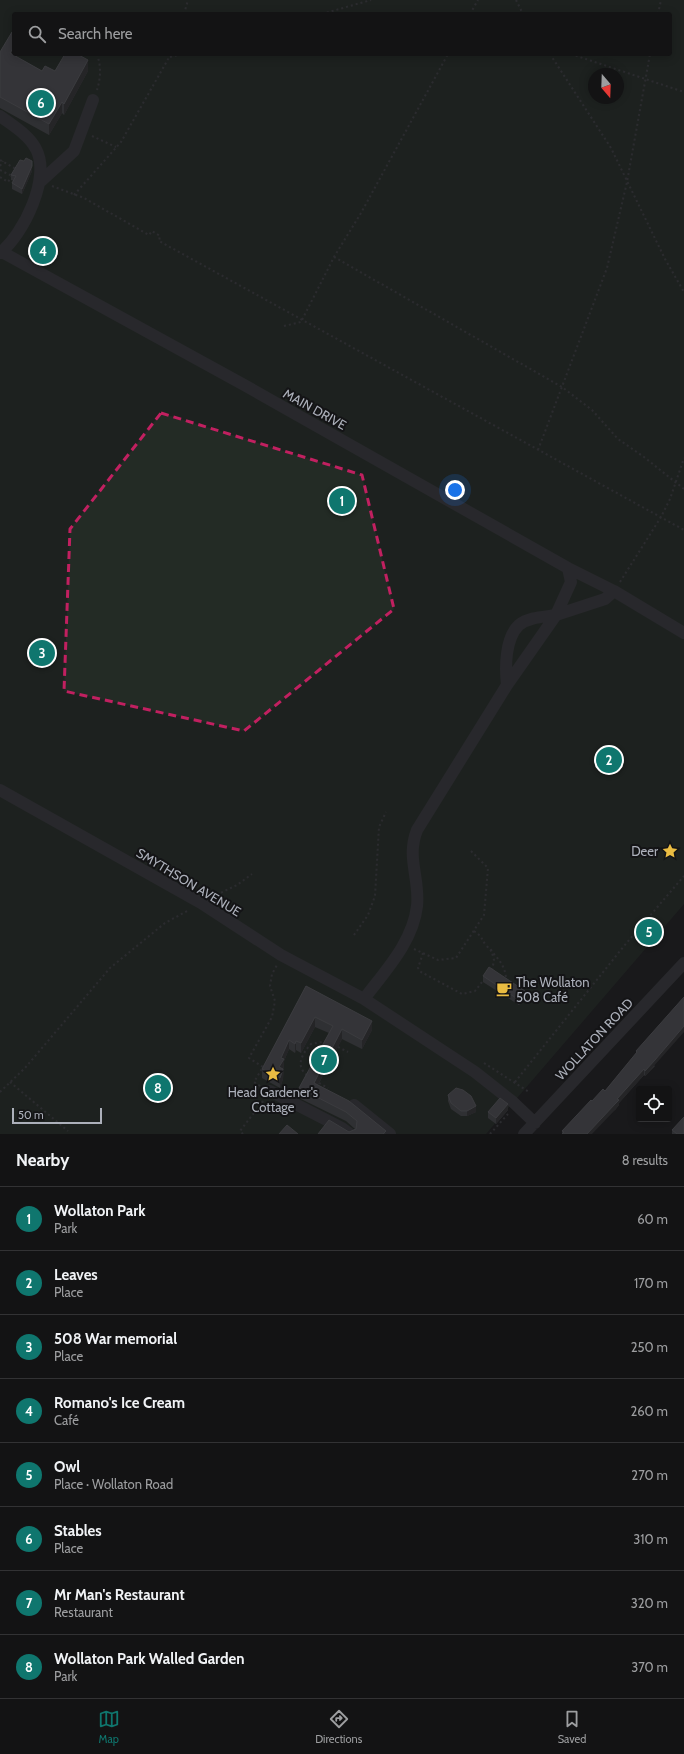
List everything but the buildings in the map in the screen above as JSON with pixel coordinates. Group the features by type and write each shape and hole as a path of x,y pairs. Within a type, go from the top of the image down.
{"street":[{"path":"40,182 74,151 93,100"},
{"path":"0,116 32,142 37,150 41,165 40,182 30,208 21,227 11,242 0,252"},
{"name":"MAIN DRIVE","path":"0,252 246,386 568,568 614,591 684,632"},
{"path":"364,999 404,943 411,928 417,906 417,885 412,860 413,841 417,830 507,685 556,616 571,582 568,568"},
{"path":"507,685 506,670 509,644 519,625 536,617 556,616 605,599 614,591"},
{"name":"SMYTHSON AVENUE","path":"0,790 201,903 282,955 364,999 475,1072 535,1123"},
{"name":"WOLLATON ROAD","path":"524,1134 684,963"},
{"path":"270,1091 342,1128 350,1134"},
{"path":"354,1105 390,1134"}],"path":[{"path":"185,12 188,0"},
{"path":"329,12 371,0"},
{"path":"471,12 478,0"},
{"path":"516,0 522,12"},
{"path":"658,12 661,0"},
{"path":"93,100 100,78 100,67 97,56"},
{"path":"74,195 116,147 170,57 174,56"},
{"path":"284,326 301,322 334,257 361,213 447,56"},
{"path":"551,56 610,148 684,292"},
{"path":"577,56 684,92"},
{"path":"538,450 607,268 627,182 650,56"},
{"path":"82,132 116,147"},
{"path":"0,166 1,161 16,168 8,182 0,177"},
{"path":"0,170 12,176"},
{"path":"40,182 84,198 149,235 152,231 160,236 159,240 684,530"},
{"path":"334,257 562,387 592,410 618,439 644,457 684,489"},
{"path":"614,591 661,517 684,458"},
{"path":"354,935 368,915 375,896 379,827 386,812"},
{"path":"404,943 438,960 456,958 484,915 488,868 470,850"},
{"path":"0,1092 110,968 165,923 237,885 252,874"},
{"path":"515,1082 624,946 684,876"},
{"path":"474,931 482,936 485,944 490,948 502,964 506,982"},
{"path":"490,948 494,960 492,971"},
{"path":"423,953 418,968 421,972 462,994 474,991 482,982"},
{"path":"243,1134 240,1131 270,1091 254,1082 263,1067 249,1058 272,1017 275,1001 270,986 272,974"},
{"path":"309,1078 302,1071 300,1064 303,1055 312,1044 318,1041 329,1042"},
{"path":"338,1047 348,1052"},
{"path":"10,1082 68,1131"},
{"path":"319,1083 328,1088"},
{"path":"490,1134 516,1106"}],"highlighted area":[{"path":"161,413 362,475 394,609 244,731 64,691 70,529"}],"shaded area":[{"path":"0,0 684,0 684,904 486,1134 0,1134"}],"place":[{"name":"Stables","path":"41,103"},
{"name":"Romano's Ice Cream","path":"43,251"},
{"name":"Wollaton Park","path":"342,501"},
{"name":"508 War memorial","path":"42,653"},
{"name":"Leaves","path":"609,760"},
{"name":"Deer","path":"670,851"},
{"name":"Owl","path":"649,932"},
{"name":"The Wollaton 508 Café","path":"504,989"},
{"name":"Mr Man's Restaurant","path":"324,1060"},
{"name":"Head Gardener's Cottage","path":"273,1074"},
{"name":"Wollaton Park Walled Garden","path":"158,1088"}]}
